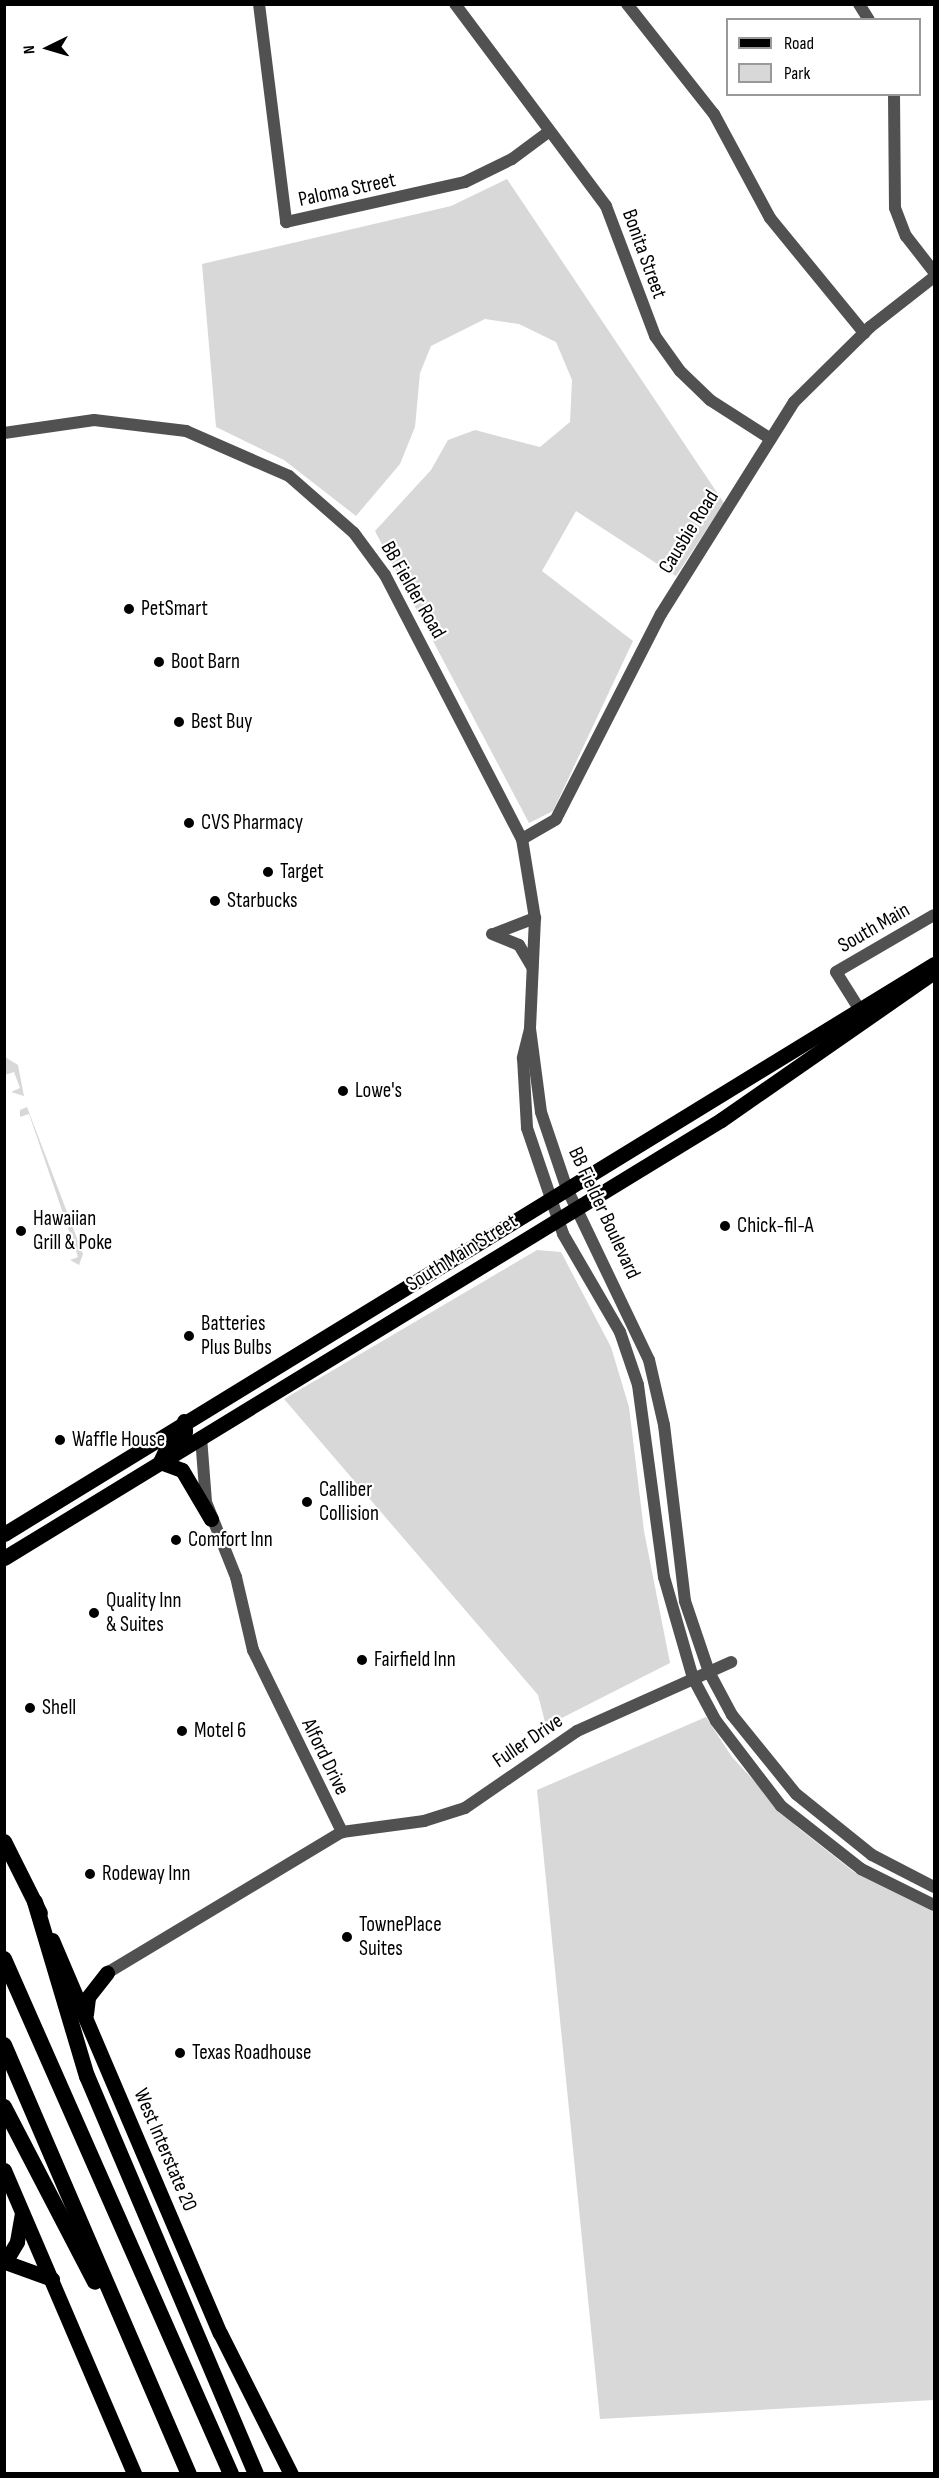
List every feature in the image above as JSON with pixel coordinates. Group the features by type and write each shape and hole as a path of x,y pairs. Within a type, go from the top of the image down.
{"highway":[{"path":"34,1902 87,2076 256,2474"},
{"path":"4,1959 231,2474"},
{"path":"4,2045 189,2474"},
{"path":"4,2107 117,2331 136,2350"}],"main road":[{"name":"South Main Street","path":"4,1534 184,1421 567,1189 858,1007 934,964"},
{"name":"South Main Street","path":"4,1558 575,1207 721,1120 934,972"},
{"path":"201,1437 226,1396"},
{"path":"184,1421 185,1431 166,1449 160,1462 182,1470 211,1520"},
{"name":"West Interstate 20","path":"4,1841 66,1970 220,2332 291,2474"},
{"path":"66,1970 81,1979 107,1973"},
{"path":"86,2017 88,1996 107,1973"},
{"path":"4,2170 134,2474"},
{"path":"22,2210 16,2242 5,2262 29,2266 52,2279"}],"street":[{"name":"Paloma Street","path":"260,4 286,222 465,182 512,159 547,133"},
{"name":"Bonita Street","path":"455,4 547,133 606,206 655,336 680,371 710,400 771,439"},
{"path":"627,4 714,114 770,218 864,333"},
{"path":"859,4 868,18"},
{"path":"894,96 895,208 906,236 934,272"},
{"name":"Causbie Road","path":"522,838 555,819 661,614 794,402 864,333 934,277"},
{"name":"BB Fielder Road","path":"4,433 94,420 156,425 216,441 289,476 354,533 386,575 522,838 535,918 530,1029"},
{"name":"South Main","path":"858,1007 836,972 934,915"},
{"path":"534,978 527,953 492,934 535,918"},
{"name":"BB Fielder Boulevard","path":"530,1029 541,1112 567,1189 648,1360 664,1425 683,1593 709,1672 759,1753 804,1801 872,1855 934,1887"},
{"name":"BB Fielder Boulevard","path":"530,1029 522,1091 527,1128 556,1219 620,1332 638,1385 664,1577 693,1678 716,1721 782,1806 861,1869 934,1905"},
{"name":"Alford Drive","path":"201,1437 211,1520 236,1577 254,1650 342,1832"},
{"name":"Fuller Drive","path":"342,1832 424,1821 465,1808 577,1731 731,1662"},
{"path":"107,1973 342,1832"}],"green space":[{"path":"507,179 724,503 676,576 576,511 542,571 633,641 553,811 529,823 375,531 431,470 448,440 475,430 540,447 570,422 572,380 556,342 519,324 485,319 431,346 420,373 415,427 400,464 356,516 284,460 216,427 202,264 451,206"},
{"path":"5,1057 18,1065 24,1096 11,1092 20,1088 14,1072 5,1075"},
{"path":"27,1107 83,1254 79,1265 70,1260 78,1257 29,1114 20,1117 20,1110"},
{"path":"537,1250 561,1252 611,1347 629,1407 644,1531 670,1663 546,1726 538,1695 284,1399"},
{"path":"706,1717 732,1757 797,1827 854,1872 934,1912 934,2400 600,2419 537,1790"}],"place":[{"name":"PetSmart","path":"129,609"},
{"name":"Boot Barn","path":"159,662"},
{"name":"Best Buy","path":"179,722"},
{"name":"CVS Pharmacy","path":"189,823"},
{"name":"Target","path":"268,872"},
{"name":"Starbucks","path":"215,901"},
{"name":"Lowe's","path":"343,1091"},
{"name":"Chick-fil-A","path":"725,1226"},
{"name":"Hawaiian Grill & Poke","path":"21,1231"},
{"name":"Batteries Plus Bulbs","path":"189,1336"},
{"name":"Waffle House","path":"60,1440"},
{"name":"Calliber Collision","path":"307,1502"},
{"name":"Comfort Inn","path":"176,1540"},
{"name":"Quality Inn & Suites","path":"94,1613"},
{"name":"Fairfield Inn","path":"362,1660"},
{"name":"Shell","path":"30,1708"},
{"name":"Motel 6","path":"182,1731"},
{"name":"Rodeway Inn","path":"90,1874"},
{"name":"TownePlace Suites","path":"347,1937"},
{"name":"Texas Roadhouse","path":"180,2053"}]}
